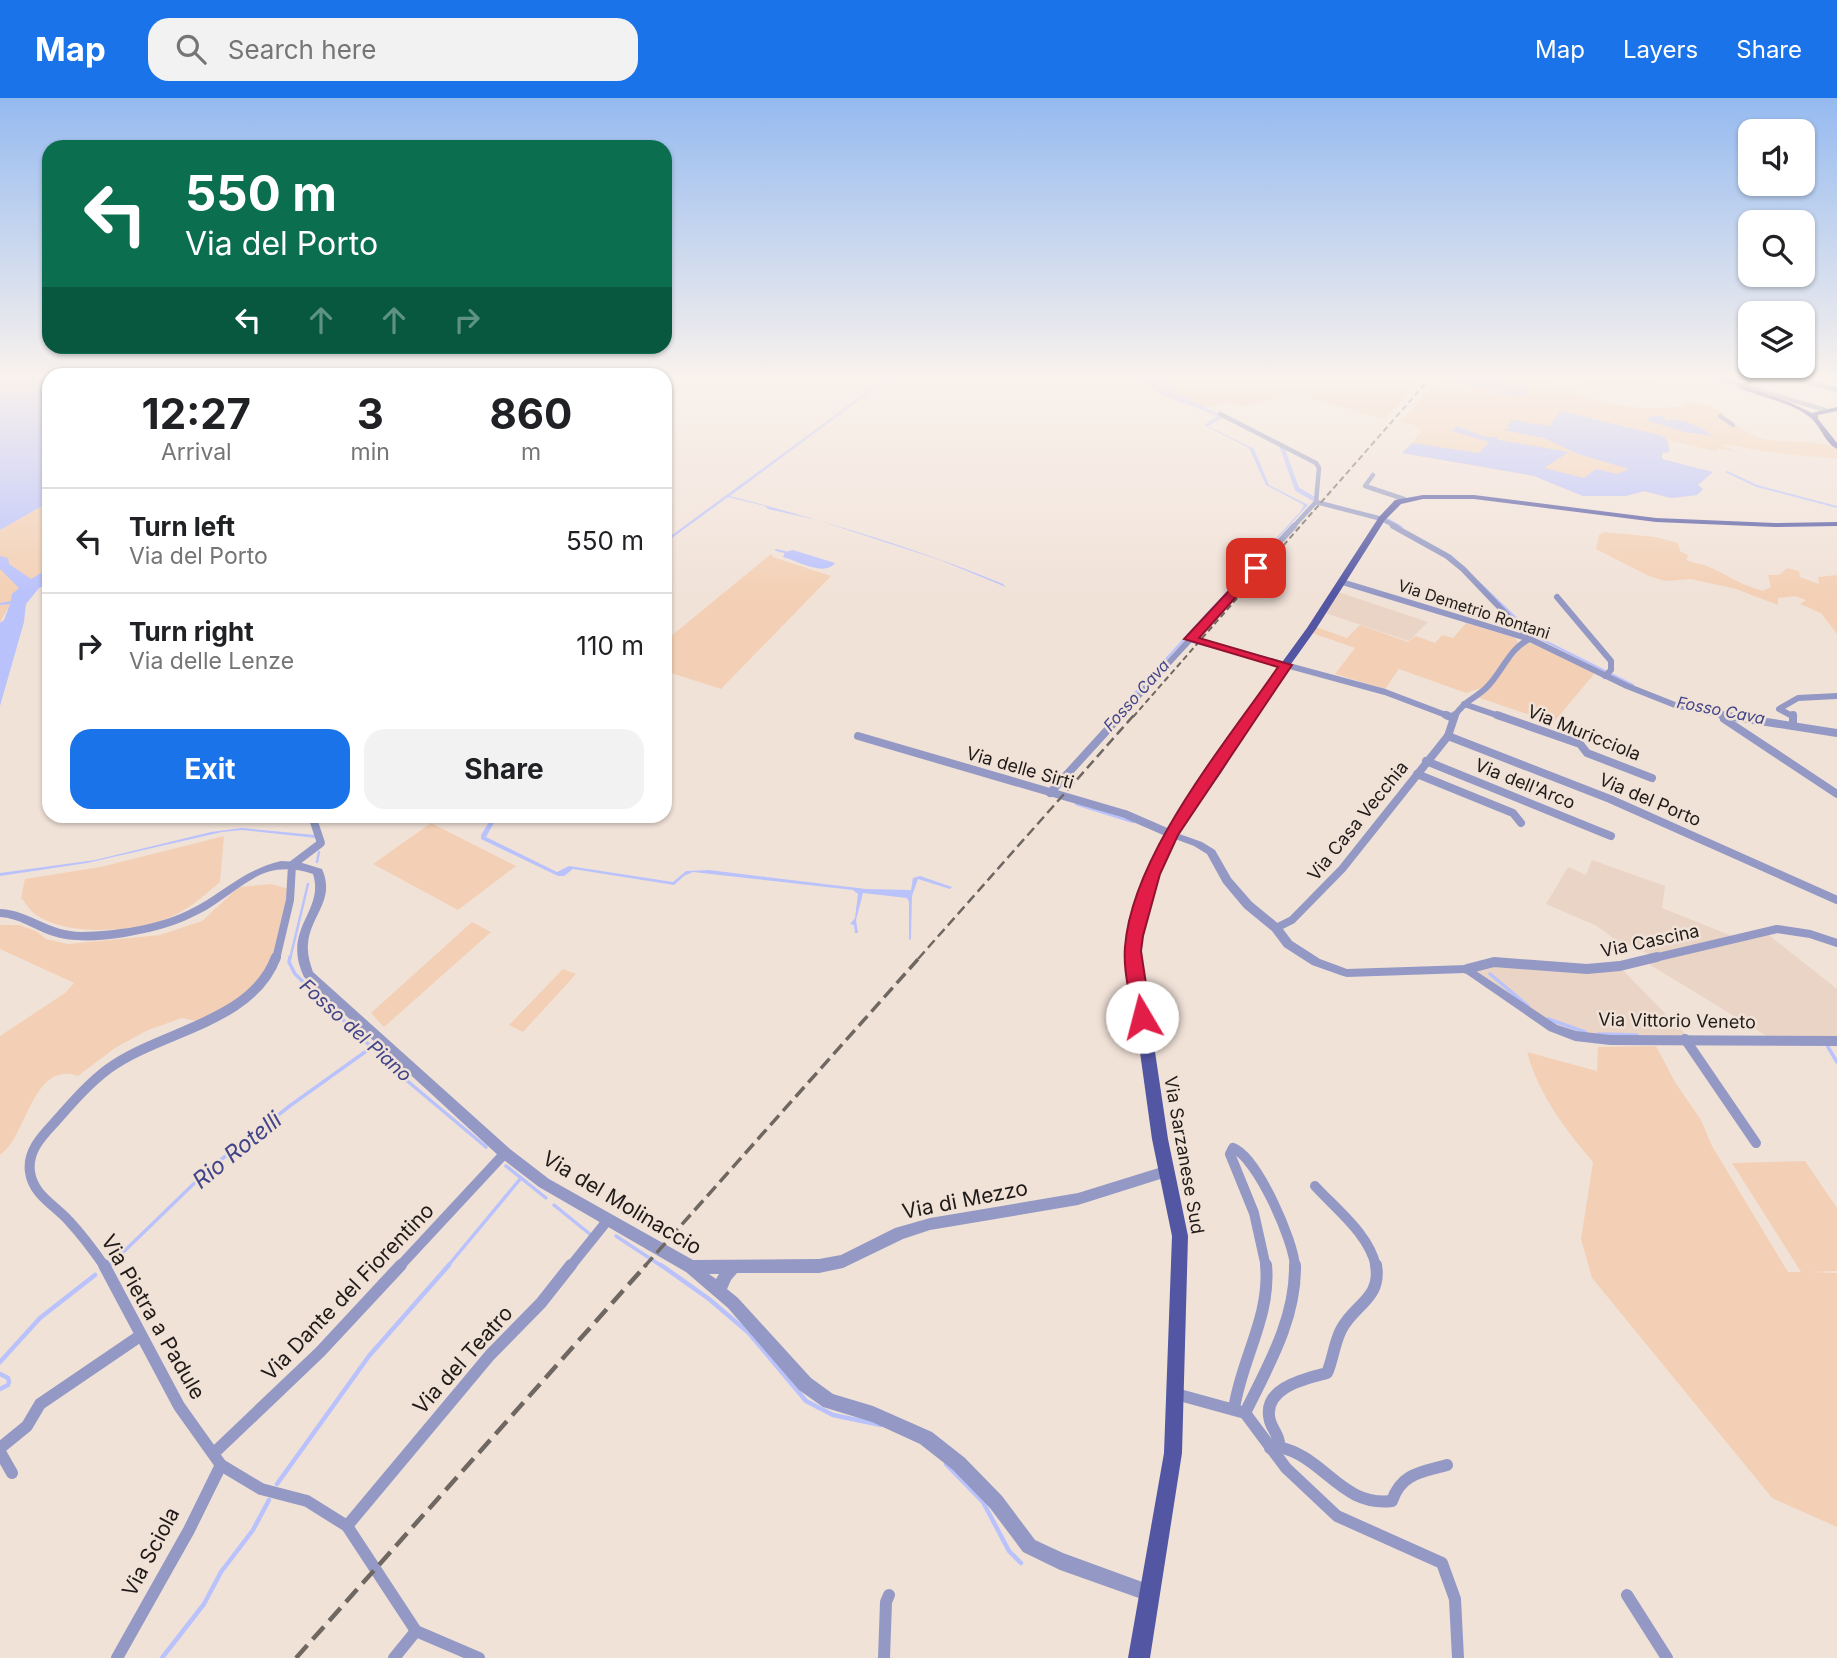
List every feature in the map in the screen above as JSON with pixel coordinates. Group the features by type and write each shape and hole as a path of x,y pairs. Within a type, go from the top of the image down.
{"main road":[{"path":"1404,499 1474,497 1613,516 1693,522 1775,526 1837,524"},
{"name":"Via Sarzanese Sud","path":"1139,1658 1168,1495 1176,1395 1180,1236 1165,1172 1133,951 1149,884 1171,834 1342,582 1382,518 1404,499"}],"street":[{"path":"1047,792 1316,502 1319,468 1316,463 1290,450"},
{"path":"1373,475 1365,486 1404,499"},
{"path":"1316,502 1382,518 1454,561 1530,639"},
{"name":"Via Demetrio Rontani","path":"1342,582 1530,639 1654,698 1712,715 1793,724 1837,733"},
{"path":"1557,597 1611,661 1607,674"},
{"path":"1191,639 1385,692 1453,719"},
{"name":"Via Casa Vecchia","path":"1276,928 1292,920 1342,869 1448,736 1453,719 1464,704 1486,688 1521,643 1530,639"},
{"path":"1793,724 1794,716 1779,709 1783,705 1802,696 1837,696"},
{"name":"Via Muricciola","path":"1464,704 1580,744 1587,753 1652,778"},
{"path":"1712,715 1729,721 1837,794"},
{"name":"Via delle Sirti","path":"858,736 1125,814 1171,834"},
{"name":"Via del Porto","path":"1448,736 1610,799 1837,900"},
{"name":"Via Casa Vecchia","path":"1428,760 1510,792"},
{"name":"Via dell'Arco","path":"1428,760 1611,836"},
{"path":"1417,774 1513,813 1521,823"},
{"path":"0,913 11,912 60,934 106,934 156,926 193,912 248,875 292,865 321,842 315,823"},
{"path":"1171,834 1211,852 1234,890 1248,905 1276,928 1289,944 1315,962 1347,972 1467,969"},
{"name":"Via del Molinaccio","path":"292,865 318,872 323,880 323,891 300,945 302,963 308,974 505,1153 544,1183 691,1267 733,1303 805,1384 820,1395 829,1401 873,1414 926,1438 959,1464 996,1502 1029,1546 1060,1561 1150,1592"},
{"name":"Via Pietra a Padule","path":"292,865 295,877 274,962 247,999 102,1073 41,1137 31,1153 30,1171 37,1191 68,1220 104,1265 179,1406 218,1459 261,1489 307,1501 347,1525 416,1631"},
{"name":"Via Cascina","path":"1467,969 1494,962 1587,969 1620,966 1777,929 1810,934 1837,943"},
{"name":"Via Vittorio Veneto","path":"1467,969 1529,1014 1553,1028 1575,1036 1610,1040 1837,1041"},
{"path":"1685,1039 1756,1143"},
{"path":"1233,1148 1246,1153 1284,1226 1296,1272 1292,1314 1240,1411 1236,1390 1263,1313 1267,1285 1266,1254 1252,1205 1230,1153 1233,1148"},
{"name":"Via Dante del Fiorentino","path":"218,1459 505,1153"},
{"name":"Via di Mezzo","path":"691,1267 819,1266 843,1261 900,1233 930,1224 1078,1199 1165,1172"},
{"path":"1275,1448 1280,1441 1268,1419 1269,1407 1285,1387 1297,1379 1327,1373 1334,1362 1343,1325 1376,1288 1373,1252 1314,1186"},
{"name":"Via del Teatro","path":"347,1525 490,1354 541,1303 607,1221"},
{"path":"719,1291 725,1276 734,1266"},
{"path":"12,1473 0,1450 27,1426 40,1404 140,1336"},
{"path":"1176,1395 1240,1411 1275,1448 1286,1468 1338,1516 1442,1563 1455,1598 1458,1658"},
{"path":"1275,1448 1295,1448 1360,1500 1379,1505 1391,1501 1396,1485 1404,1478 1447,1465"},
{"name":"Via Sciola","path":"117,1658 189,1530 218,1459"},
{"path":"884,1658 886,1602 889,1595"},
{"path":"1627,1595 1667,1658"},
{"path":"394,1658 416,1631 479,1658"}],"shaded area":[{"path":"1405,450 1670,450 1670,452 1662,453 1662,459 1713,472 1698,485 1703,489 1697,495 1671,498 1644,491 1626,496 1583,496 1534,476 1402,453"},
{"path":"1755,450 1837,450 1837,459"},
{"path":"42,506 42,573 18,589 0,623 0,530"},
{"path":"1604,532 1655,537 1678,543 1680,551 1689,556 1686,559 1688,561 1707,566 1763,591 1771,587 1768,575 1779,575 1787,568 1799,571 1800,577 1819,584 1818,577 1837,575 1837,634 1821,613 1800,604 1806,600 1795,596 1778,598 1778,605 1736,589 1691,579 1665,581 1649,576 1596,549 1599,535"},
{"path":"771,554 773,557 831,576 721,689 672,673 672,635"},
{"path":"1338,592 1428,622 1409,641 1325,613"},
{"path":"1466,623 1515,638 1518,642 1484,687 1466,693 1399,669 1385,689 1335,674 1355,648 1312,633 1316,627 1347,638 1360,625 1408,642 1416,636 1435,643 1442,635 1453,638"},
{"path":"1526,643 1595,673 1553,723 1477,697"},
{"path":"431,823 516,866 458,910 373,864"},
{"path":"224,836 220,882 181,912 166,919 136,927 81,929 48,921 31,911 21,898 25,879 100,867"},
{"path":"1592,860 1665,886 1662,908 1737,938 1765,932 1837,989 1837,1041 1773,1040 1644,961 1655,957 1613,938 1597,926 1546,904 1568,867 1586,875"},
{"path":"271,884 289,889 270,968 260,981 233,1003 196,1021 182,1018 146,1031 115,1048 78,1076 63,1074 50,1079 40,1089 17,1133 0,1155 0,1036 65,993 74,983 0,949 0,925 19,925 36,931 46,939 68,944 160,935 202,921 239,887"},
{"path":"472,922 491,932 384,1027 371,1013"},
{"path":"1494,962 1619,966 1690,1039 1610,1040 1553,1028 1467,969"},
{"path":"563,969 576,974 523,1032 509,1025"},
{"path":"1656,1046 1788,1272 1801,1272 1732,1163 1805,1161 1837,1208 1837,1271 1812,1272 1837,1273 1837,1527 1772,1498 1592,1278 1581,1239 1593,1162 1572,1137 1546,1097 1527,1052 1597,1071 1598,1047"}],"water":[{"path":"0,450 42,450 42,506 0,530"},
{"path":"788,450 792,450 730,496 817,520 728,497 672,538 672,535"},
{"path":"1250,450 1254,450 1269,485 1308,505 1189,636 1186,635 1301,511 1304,505 1266,485"},
{"path":"1405,450 1458,450 1479,453 1482,450 1556,450 1569,452 1544,468 1584,478 1596,469 1617,474 1629,469 1569,450 1669,450 1670,452 1662,453 1662,459 1713,472 1698,485 1703,489 1697,495 1671,498 1644,491 1626,496 1583,496 1534,476 1402,453"},
{"path":"818,520 936,558 1006,587 940,560"},
{"path":"793,550 835,563 825,569 783,557 785,552"},
{"path":"0,556 8,558 9,564 31,579 42,572 42,586 26,604 24,622 0,706 0,623 4,620 10,604 0,603 11,601 12,594 19,588 0,569"},
{"path":"488,823 494,823 486,837 557,872 569,866 673,882 686,871 709,870 866,889 911,890 913,878 920,876 952,887 950,889 918,879 912,896 909,940 907,898 863,893 856,920 858,933 855,933 854,925 850,924 855,918 858,894 853,890 693,872 674,885 573,869 564,876 558,876 481,839"},
{"path":"242,828 315,835 316,838 242,830 222,832 87,863 0,876 0,873 95,860 211,832"}],"waterway":[{"path":"1283,450 1297,489 1314,499"},
{"path":"1727,472 1757,486 1837,507"},
{"name":"Fosso Cava","path":"1386,518 1402,527"},
{"path":"776,550 785,552"},
{"name":"Fosso Cava","path":"1450,555 1535,636 1633,685"},
{"name":"Fosso Cava","path":"1113,717 1189,634"},
{"name":"Fosso Cava","path":"1109,722 1115,715"},
{"name":"Fosso Cava","path":"1076,804 1133,822"},
{"name":"Fosso del Piano","path":"317,862 319,852"},
{"name":"Fosso del Piano","path":"290,959 308,884"},
{"name":"Fosso del Piano","path":"290,957 289,962 295,974 372,1047"},
{"name":"Fosso Cava","path":"1490,974 1528,1006"},
{"name":"Fosso Cava","path":"1548,1019 1585,1032"},
{"name":"Fosso Cava","path":"1598,1034 1637,1035"},
{"name":"Rio Rotelli","path":"111,1264 209,1169 372,1047"},
{"name":"Fosso del Piano","path":"372,1047 486,1147"},
{"path":"1828,1047 1837,1062"},
{"name":"Fosso del Piano","path":"506,1166 521,1178"},
{"path":"447,1267 521,1178"},
{"name":"Fosso del Piano","path":"521,1178 546,1198"},
{"name":"Fosso del Piano","path":"554,1205 591,1235"},
{"name":"Fosso del Piano","path":"616,1236 663,1267"},
{"path":"277,1484 369,1356 449,1265"},
{"name":"Fosso del Piano","path":"661,1265 709,1299 749,1333 806,1401 833,1415 881,1425"},
{"name":"Rio Rotelli","path":"0,1362 40,1318 95,1275"},
{"name":"Rio Rotelli","path":"0,1374 8,1378 9,1382"},
{"name":"Rio Rotelli","path":"0,1389 8,1385"},
{"name":"Fosso del Piano","path":"946,1464 983,1502 1009,1551 1021,1563"},
{"path":"162,1658 204,1604 221,1572 253,1530 269,1500"}],"railway":[{"path":"1133,717 1367,450"},
{"path":"918,959 1134,715"},
{"path":"644,1267 920,957"},
{"path":"296,1658 646,1265"}],"route":[{"path":"1142,1017 1133,951 1153,874 1171,834 1215,773 1285,665 1191,639 1256,568"}]}
